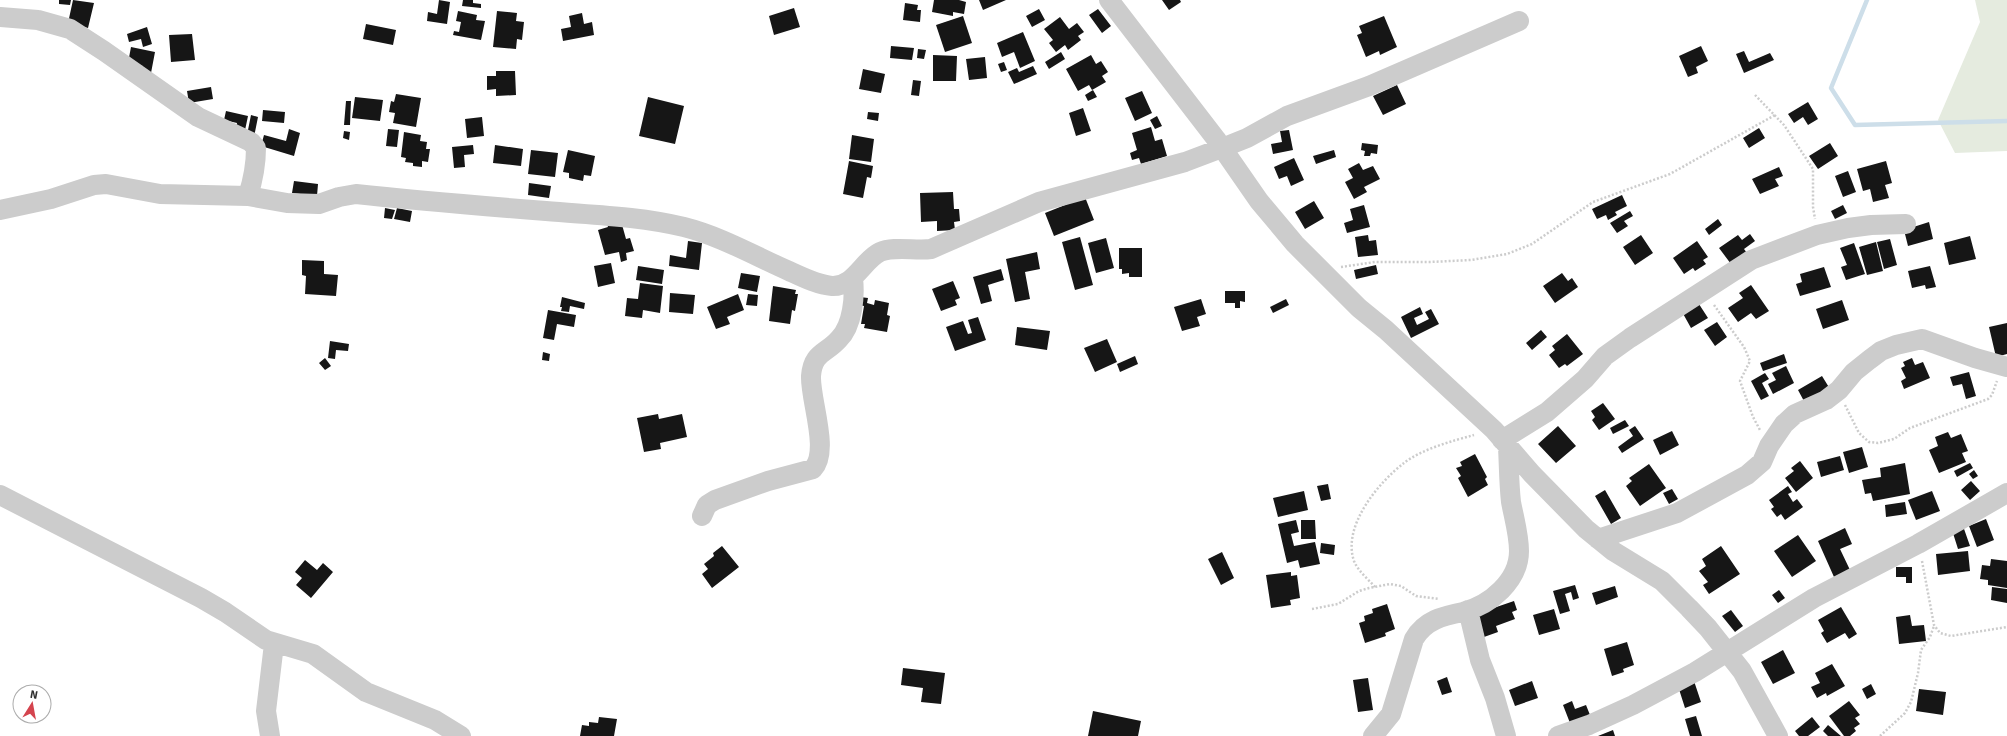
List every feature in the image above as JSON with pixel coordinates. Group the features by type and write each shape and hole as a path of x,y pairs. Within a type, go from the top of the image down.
{"street":[{"path":"1109,0 1169,77 1273,219 1321,270 1501,439 1565,508 1613,551 1662,581 1708,628 1728,652 1758,698 1778,736"},
{"path":"0,17 38,20 70,29 104,50 198,117 251,142 256,148 256,158 252,185 248,196"},
{"path":"0,210 51,200 94,185 106,184 174,195 248,196 287,203 319,204 339,197 356,194 492,207 614,215 652,220 697,230 820,283 832,286 840,285 853,278 873,256 884,251 931,249 1039,202 1185,162 1247,138 1287,116 1369,86 1519,22"},
{"path":"1501,439 1547,412 1585,379 1605,356 1630,338 1751,260 1817,235 1871,225 1906,224"},
{"path":"702,516 707,505 714,500 761,483 813,469 817,465 820,440 815,411 812,372 815,360 820,354 839,340 844,334 849,320 853,296 853,278"},
{"path":"1598,539 1677,513 1712,496 1747,475 1762,462 1769,446 1784,424 1795,414 1826,400 1839,390 1854,372 1881,352 1911,340 1922,339 2004,366"},
{"path":"1373,736 1390,714 1414,638 1419,630 1440,617 1481,605 1504,588 1518,562 1518,544 1501,439"},
{"path":"1558,736 1589,725 1633,705 1728,652 1814,598 1918,544 2007,493"},
{"path":"0,495 201,598 274,644 299,648 314,654 366,692 435,720 460,736"},
{"path":"1468,610 1480,660 1495,698 1506,736"},
{"path":"264,735 274,644"}],"path":[{"path":"1756,95 1790,134 1813,169 1813,207 1817,235"},
{"path":"1321,270 1374,262 1436,262 1487,258 1507,254 1532,244 1593,202 1670,174 1774,115"},
{"path":"1703,290 1736,336 1750,361 1740,380 1753,417 1769,446"},
{"path":"1839,390 1849,416 1859,433 1869,442 1878,443 1894,439 1910,428 1988,399 1995,389 2004,366"},
{"path":"1375,586 1363,575 1355,562 1351,547 1354,528 1363,509 1381,484 1404,463 1454,440 1501,439"},
{"path":"1918,544 1934,625 1940,633 1951,636 2007,627"},
{"path":"1312,610 1338,604 1359,591 1375,586 1390,584 1401,586 1416,596 1428,599 1446,599"},
{"path":"1880,736 1905,713 1911,702 1918,673 1921,650 1930,637 1934,625"}],"shaded area":[{"path":"1975,0 2007,0 2007,151 1955,153 1938,120 1980,22"}],"building":[{"path":"59,0 71,0 70,5 59,4"},
{"path":"73,0 94,3 88,28 68,23"},
{"path":"439,0 450,2 447,24 427,21 428,12 437,14"},
{"path":"463,0 473,0 473,3 481,4 481,8 462,6"},
{"path":"934,0 959,0 966,2 964,14 953,12 953,16 932,12"},
{"path":"979,0 1006,0 983,10"},
{"path":"1162,0 1180,0 1181,2 1169,10"},
{"path":"905,3 918,5 917,10 921,10 920,22 903,20"},
{"path":"794,8 800,27 774,35 769,16"},
{"path":"1039,9 1045,20 1032,27 1026,16"},
{"path":"1098,9 1111,26 1102,33 1089,15"},
{"path":"458,11 477,15 476,20 485,21 481,40 453,35 454,31 459,32 461,22 456,21"},
{"path":"497,11 517,13 516,21 524,22 522,40 517,39 516,49 493,47"},
{"path":"582,13 584,24 592,22 594,35 563,41 561,29 571,27 569,16"},
{"path":"963,16 972,43 945,52 936,25"},
{"path":"1384,16 1397,47 1380,55 1379,51 1366,57 1357,35 1362,33 1359,26"},
{"path":"1060,17 1069,29 1077,23 1084,32 1078,36 1081,40 1068,50 1065,45 1056,52 1049,43 1053,40 1044,29"},
{"path":"366,24 396,30 393,45 363,39"},
{"path":"147,27 152,44 143,47 141,39 129,42 127,34"},
{"path":"1023,32 1035,61 1020,68 1014,52 1002,57 997,43"},
{"path":"192,34 195,60 171,62 169,35"},
{"path":"891,46 914,48 912,60 890,58"},
{"path":"1701,46 1708,61 1696,67 1698,73 1688,77 1679,56"},
{"path":"131,47 155,52 151,73 142,71 143,66 128,63"},
{"path":"918,49 926,50 924,59 917,58"},
{"path":"1744,51 1749,62 1770,53 1774,60 1744,73 1736,54"},
{"path":"1061,52 1065,59 1049,69 1045,62"},
{"path":"933,55 957,56 956,81 933,81"},
{"path":"1091,55 1096,64 1101,61 1108,72 1102,76 1106,82 1092,90 1089,85 1078,91 1066,69"},
{"path":"985,57 987,78 969,80 966,59"},
{"path":"1004,62 1007,70 1001,72 998,64"},
{"path":"1033,66 1037,74 1014,84 1008,72 1017,68 1019,72"},
{"path":"863,69 885,74 881,93 859,89"},
{"path":"496,71 515,71 516,95 496,96 496,89 487,90 487,76 496,76"},
{"path":"913,80 921,81 919,96 911,95"},
{"path":"1397,85 1406,104 1383,115 1373,96"},
{"path":"211,87 213,99 189,103 187,91"},
{"path":"1093,90 1097,97 1088,101 1085,95"},
{"path":"1142,91 1152,113 1135,121 1125,98"},
{"path":"396,94 421,98 416,127 393,123 395,113 389,112 391,101 394,102"},
{"path":"355,97 383,100 380,121 352,118"},
{"path":"648,97 684,106 675,144 639,136"},
{"path":"346,101 351,101 350,125 344,125"},
{"path":"1808,102 1818,119 1808,125 1803,117 1794,123 1788,114"},
{"path":"1083,108 1091,131 1076,136 1069,113"},
{"path":"263,110 285,112 284,123 262,121"},
{"path":"226,111 248,116 244,135 235,133 237,123 224,120"},
{"path":"868,112 879,113 878,121 867,119"},
{"path":"251,115 258,117 254,137 247,135"},
{"path":"1157,116 1162,126 1155,129 1150,120"},
{"path":"482,117 484,136 467,138 465,119"},
{"path":"1151,127 1155,141 1162,139 1167,156 1141,164 1139,158 1132,160 1130,153 1137,150 1132,133"},
{"path":"1759,128 1765,138 1749,148 1743,138"},
{"path":"289,129 300,133 294,156 261,146 264,135 286,141"},
{"path":"388,129 399,130 397,147 386,146"},
{"path":"1289,130 1293,150 1273,154 1271,144 1282,142 1280,131"},
{"path":"344,131 350,132 349,140 343,138"},
{"path":"404,132 421,135 420,141 427,142 426,149 430,149 428,162 422,161 422,167 413,166 413,163 405,162 406,158 401,157"},
{"path":"852,135 874,139 871,162 849,159"},
{"path":"1362,143 1378,145 1377,154 1371,153 1370,156 1364,156 1365,151 1361,150"},
{"path":"1830,143 1838,156 1818,169 1809,156"},
{"path":"473,145 474,154 464,155 465,167 454,168 452,147"},
{"path":"495,145 523,149 521,166 493,163"},
{"path":"531,150 558,153 555,177 528,174"},
{"path":"568,150 595,156 591,176 584,175 583,181 569,178 569,173 563,172"},
{"path":"1334,150 1336,157 1316,164 1313,156"},
{"path":"1294,158 1304,180 1291,186 1287,176 1279,179 1274,167"},
{"path":"849,161 873,166 871,178 867,177 863,198 843,194"},
{"path":"1886,161 1892,183 1885,185 1889,198 1873,202 1870,189 1863,191 1857,169"},
{"path":"1359,163 1363,170 1373,166 1380,179 1364,187 1367,192 1354,199 1345,182 1353,178 1348,169"},
{"path":"1779,167 1783,176 1775,179 1779,186 1760,194 1752,179"},
{"path":"1848,171 1856,192 1843,197 1835,176"},
{"path":"294,181 318,184 317,196 292,193"},
{"path":"529,183 551,186 549,198 528,195"},
{"path":"953,192 954,209 959,209 960,221 954,222 955,230 937,231 937,221 921,222 920,193"},
{"path":"1622,195 1627,206 1615,212 1617,215 1608,220 1606,215 1597,219 1592,209"},
{"path":"1085,197 1094,220 1054,236 1045,213"},
{"path":"1314,201 1324,218 1305,229 1295,212"},
{"path":"1364,205 1370,227 1347,233 1344,223 1353,220 1350,209"},
{"path":"1843,205 1847,213 1835,219 1831,211"},
{"path":"385,208 395,210 392,219 384,218"},
{"path":"397,208 412,211 410,222 394,219"},
{"path":"1630,211 1633,216 1624,221 1628,226 1617,233 1610,223"},
{"path":"1718,219 1722,225 1709,235 1705,229"},
{"path":"621,221 626,239 630,238 634,251 626,253 627,260 621,262 619,252 605,255 598,230 608,227 607,224"},
{"path":"1929,222 1933,239 1908,246 1904,230"},
{"path":"1750,234 1755,241 1744,249 1747,253 1731,264 1719,248 1738,235 1742,240"},
{"path":"1368,235 1369,241 1376,240 1378,255 1358,257 1355,237"},
{"path":"1641,235 1653,253 1635,265 1623,247"},
{"path":"1970,236 1976,259 1949,265 1944,243"},
{"path":"1080,237 1093,285 1075,290 1062,242"},
{"path":"1106,238 1114,268 1096,273 1088,243"},
{"path":"1890,239 1897,265 1884,269 1877,242"},
{"path":"688,241 702,243 699,270 669,266 670,255 686,258"},
{"path":"1697,241 1708,257 1703,260 1706,264 1695,271 1693,268 1684,274 1673,258"},
{"path":"1876,242 1883,271 1867,275 1859,247"},
{"path":"1854,243 1865,274 1846,280 1841,267 1847,265 1840,248"},
{"path":"1119,248 1142,248 1142,277 1129,277 1129,273 1122,274 1122,269 1119,269"},
{"path":"1037,252 1040,269 1025,272 1030,299 1015,302 1006,259"},
{"path":"302,260 324,261 324,274 338,275 336,296 305,294 306,276 302,275"},
{"path":"611,263 615,283 598,287 594,266"},
{"path":"1376,265 1378,274 1356,279 1354,270"},
{"path":"638,266 664,270 662,284 636,280"},
{"path":"1930,266 1936,287 1926,289 1925,285 1912,288 1908,271"},
{"path":"1824,267 1831,287 1800,296 1796,284 1802,282 1800,274"},
{"path":"1001,269 1004,280 988,285 992,301 981,304 973,277"},
{"path":"741,273 760,276 757,292 738,288"},
{"path":"1562,273 1568,281 1572,278 1578,287 1555,303 1543,286"},
{"path":"953,281 960,298 955,300 957,305 941,311 932,289"},
{"path":"640,283 663,286 660,313 643,310 642,318 625,316 627,298 638,299"},
{"path":"1751,285 1769,311 1756,319 1751,313 1738,322 1728,308 1743,298 1739,293"},
{"path":"773,286 796,290 795,294 798,294 795,311 792,310 790,324 769,321"},
{"path":"1225,291 1245,291 1245,302 1240,301 1240,308 1235,308 1235,303 1225,303"},
{"path":"670,293 695,295 693,314 669,312"},
{"path":"738,294 744,310 727,317 730,324 716,329 707,307"},
{"path":"748,294 758,295 757,306 746,305"},
{"path":"562,297 585,303 584,309 570,306 569,312 561,311 562,307 560,307"},
{"path":"860,297 868,298 867,303 874,305 875,300 889,303 887,315 890,316 887,332 864,328 865,324 861,324 864,306 859,305"},
{"path":"1201,299 1206,314 1197,317 1200,326 1182,331 1174,307"},
{"path":"1286,299 1289,305 1273,313 1270,307"},
{"path":"1842,300 1849,320 1823,329 1816,309"},
{"path":"1697,301 1708,318 1691,328 1681,310"},
{"path":"1420,307 1423,314 1414,318 1417,325 1429,319 1425,312 1431,309 1439,324 1411,338 1401,317"},
{"path":"548,310 576,315 574,327 557,324 554,340 543,338"},
{"path":"978,317 986,340 955,351 946,327 963,321 968,334 972,333 968,320"},
{"path":"1717,322 1727,337 1715,346 1704,330"},
{"path":"2007,323 2007,354 1996,357 1989,327"},
{"path":"1017,327 1050,331 1047,350 1015,345"},
{"path":"1541,330 1547,337 1532,350 1526,343"},
{"path":"1567,334 1583,354 1567,366 1565,364 1559,368 1549,355 1555,350 1552,346"},
{"path":"1107,339 1117,362 1095,372 1084,348"},
{"path":"330,341 349,344 348,351 336,350 335,359 328,358"},
{"path":"543,352 550,354 549,361 542,360"},
{"path":"1784,354 1787,363 1763,371 1760,363"},
{"path":"1135,356 1138,364 1120,372 1117,364"},
{"path":"325,358 331,366 325,370 319,363"},
{"path":"1912,358 1915,365 1923,362 1930,378 1904,389 1901,381 1906,378 1901,368 1905,366 1903,362"},
{"path":"1786,366 1794,383 1773,394 1768,384 1776,380 1772,373"},
{"path":"1969,372 1976,396 1966,399 1962,384 1953,386 1950,377"},
{"path":"1765,373 1769,379 1762,383 1769,396 1761,400 1751,381"},
{"path":"1822,376 1830,389 1805,403 1798,390"},
{"path":"1603,403 1615,419 1599,430 1592,420 1595,417 1591,411"},
{"path":"658,414 659,419 682,414 687,437 660,443 661,449 644,452 637,418"},
{"path":"1625,420 1629,426 1613,434 1610,428"},
{"path":"1558,426 1576,446 1556,463 1538,444"},
{"path":"1635,426 1644,439 1622,453 1618,447 1633,436 1629,430"},
{"path":"1672,431 1679,445 1660,455 1653,440"},
{"path":"1948,432 1951,438 1961,434 1968,451 1962,453 1966,462 1939,473 1929,450 1938,446 1935,437"},
{"path":"1862,447 1868,467 1849,473 1843,452"},
{"path":"1475,454 1487,477 1485,479 1488,485 1468,497 1458,478 1461,476 1456,468 1462,466 1460,462"},
{"path":"1840,456 1844,470 1821,477 1817,462"},
{"path":"1800,461 1813,478 1796,492 1785,478 1794,471 1791,468"},
{"path":"1905,463 1910,494 1873,501 1871,493 1865,494 1862,480 1881,477 1880,468"},
{"path":"1970,463 1973,468 1957,477 1954,471"},
{"path":"1649,464 1666,488 1640,506 1626,486 1632,481 1629,478"},
{"path":"1974,470 1978,476 1973,479 1969,474"},
{"path":"1971,481 1980,491 1970,500 1961,490"},
{"path":"1328,484 1331,499 1321,501 1317,486"},
{"path":"1788,486 1792,492 1788,494 1793,502 1797,499 1803,507 1785,520 1781,514 1777,517 1771,509 1774,507 1769,500"},
{"path":"1672,489 1678,499 1669,504 1663,493"},
{"path":"1605,490 1621,518 1611,524 1595,496"},
{"path":"1304,491 1308,510 1278,517 1273,498"},
{"path":"1932,491 1940,511 1916,520 1908,500"},
{"path":"1905,502 1907,514 1886,517 1885,505"},
{"path":"1986,519 1994,540 1977,547 1969,526"},
{"path":"1296,520 1299,532 1291,534 1294,546 1315,542 1320,564 1300,568 1298,560 1287,563 1278,524"},
{"path":"1301,520 1315,520 1316,539 1301,539"},
{"path":"1963,526 1970,546 1958,549 1952,530"},
{"path":"1845,528 1852,544 1840,549 1850,570 1834,577 1818,541"},
{"path":"1798,535 1816,561 1792,577 1774,551"},
{"path":"1321,543 1335,545 1334,555 1320,553"},
{"path":"722,546 739,567 712,588 702,574 708,569 704,564 714,556 713,553"},
{"path":"1721,546 1740,574 1709,594 1703,585 1708,582 1699,571 1706,566 1702,559"},
{"path":"1968,551 1970,571 1938,575 1936,554"},
{"path":"1222,552 1234,578 1221,585 1208,559"},
{"path":"1991,559 2007,561 2007,588 1988,585 1988,580 1980,579 1982,565 1990,566"},
{"path":"305,560 317,570 323,563 333,572 311,598 296,585 302,578 295,572"},
{"path":"1896,567 1912,567 1912,583 1906,583 1906,577 1896,577"},
{"path":"1291,572 1291,576 1297,575 1300,598 1290,600 1291,605 1271,608 1266,575"},
{"path":"1575,585 1579,598 1573,600 1571,592 1565,594 1570,611 1560,614 1553,591"},
{"path":"1615,586 1618,597 1596,605 1592,593"},
{"path":"1992,587 2007,589 2007,603 1991,600"},
{"path":"1779,590 1785,598 1778,603 1772,595"},
{"path":"1514,601 1517,610 1512,612 1515,619 1496,626 1498,632 1484,637 1476,614"},
{"path":"1387,604 1395,629 1385,633 1386,636 1365,643 1359,623 1365,621 1364,616 1373,613 1372,609"},
{"path":"1841,607 1857,634 1849,639 1845,633 1827,643 1821,633 1824,631 1818,620"},
{"path":"1554,609 1560,629 1539,635 1533,615"},
{"path":"1731,610 1743,626 1735,632 1722,616"},
{"path":"1910,615 1912,626 1924,625 1926,641 1899,644 1896,617"},
{"path":"1627,642 1634,665 1623,669 1624,672 1612,676 1604,649"},
{"path":"1783,650 1795,673 1773,684 1761,662"},
{"path":"1832,664 1845,686 1827,696 1826,693 1817,698 1811,687 1820,683 1815,673"},
{"path":"903,668 945,673 941,704 921,702 923,688 901,685"},
{"path":"1447,677 1452,692 1442,695 1437,681"},
{"path":"1368,678 1373,710 1358,712 1353,680"},
{"path":"1693,678 1701,702 1685,708 1677,683"},
{"path":"1532,681 1538,698 1515,706 1509,690"},
{"path":"1871,684 1876,694 1867,699 1862,689"},
{"path":"1919,689 1946,692 1943,715 1916,711"},
{"path":"1572,701 1575,709 1586,705 1590,715 1570,723 1563,705"},
{"path":"1849,701 1860,715 1855,718 1860,724 1854,728 1856,731 1850,736 1844,736 1829,716"},
{"path":"1093,711 1141,721 1138,736 1088,736"},
{"path":"1696,716 1702,736 1690,736 1685,719"},
{"path":"599,717 617,719 614,736 580,736 582,725 589,726 589,722 598,723"},
{"path":"1812,717 1820,727 1808,736 1799,736 1795,731"},
{"path":"1828,725 1841,736 1828,736 1823,731"},
{"path":"1613,730 1615,736 1598,736"}],"waterway":[{"path":"1867,0 1831,88 1855,125 2007,121"}]}
